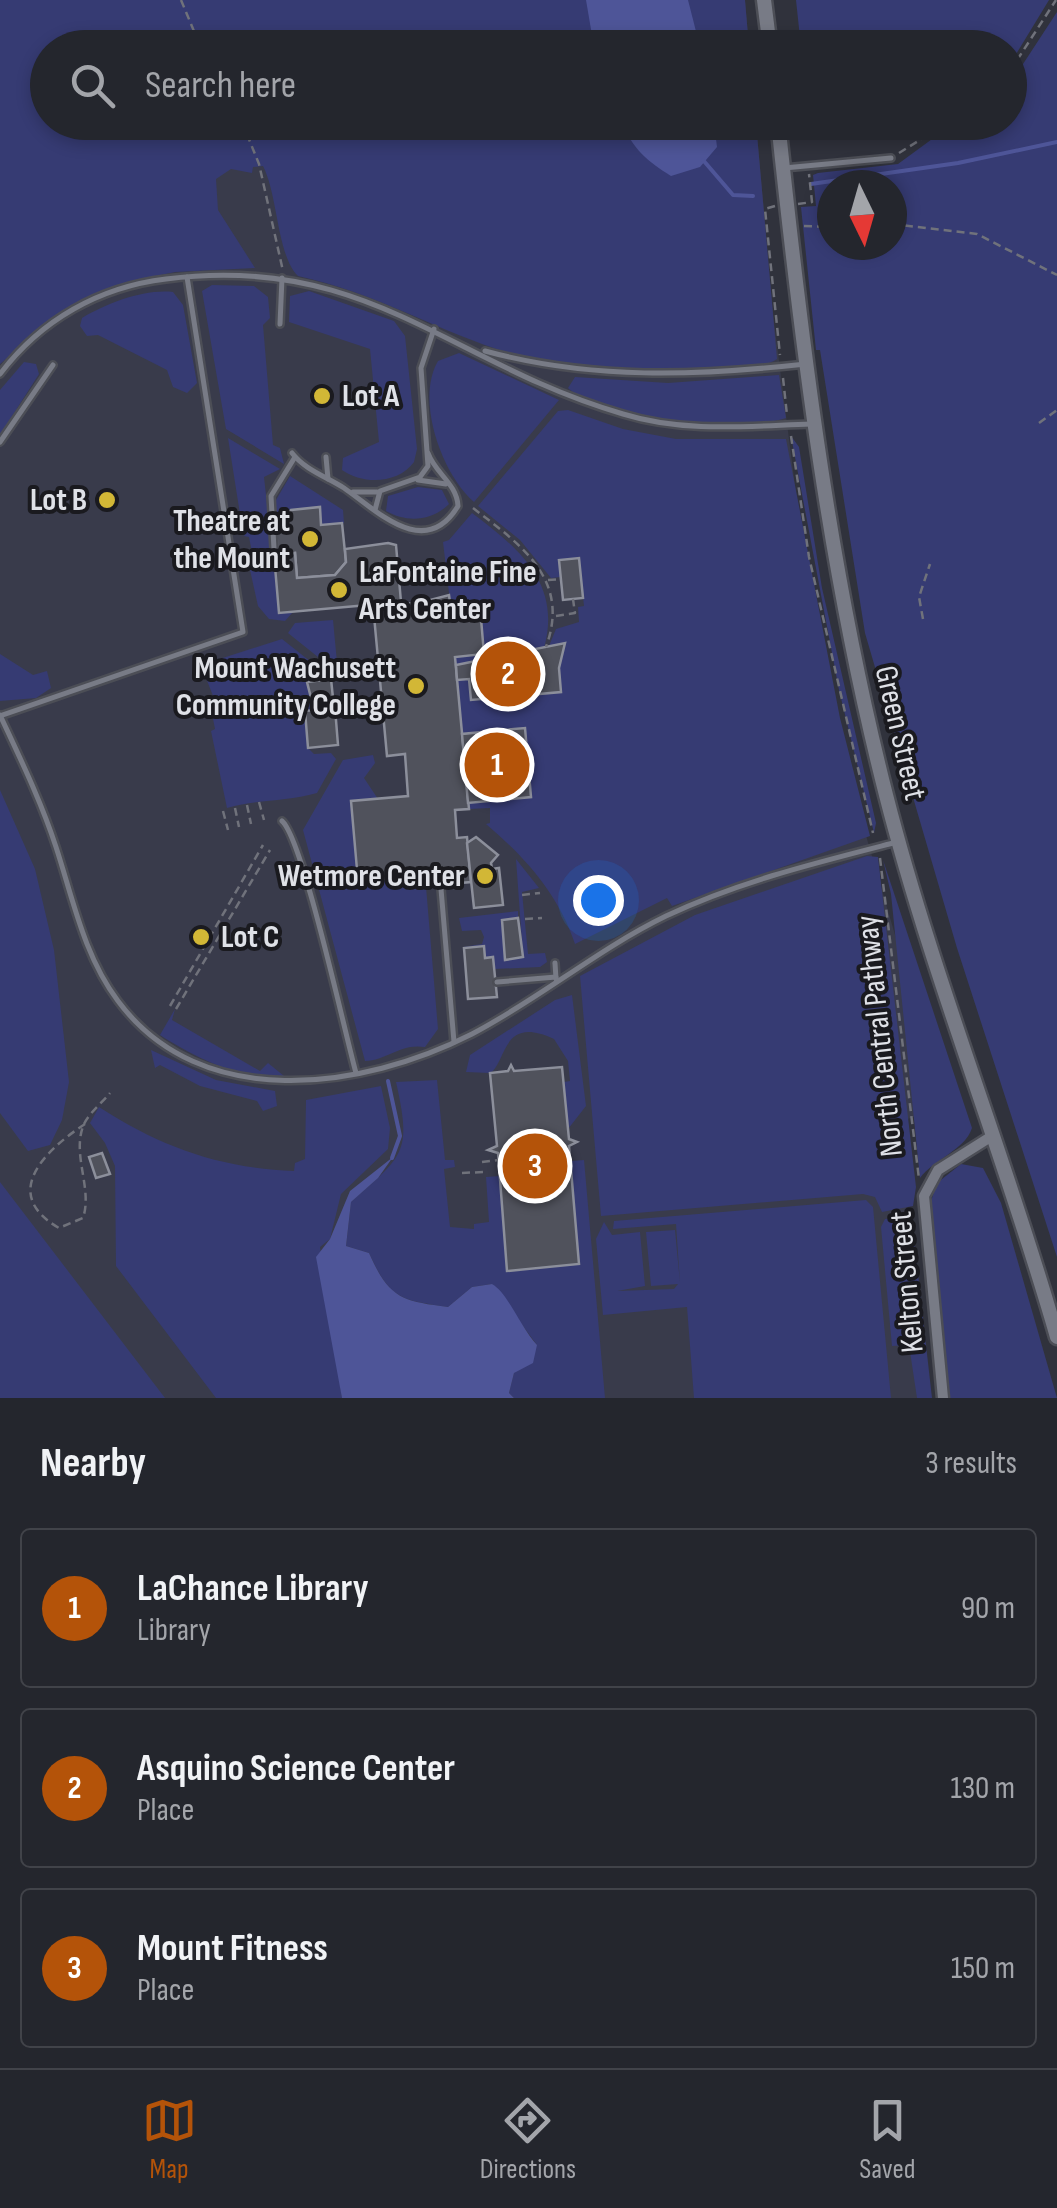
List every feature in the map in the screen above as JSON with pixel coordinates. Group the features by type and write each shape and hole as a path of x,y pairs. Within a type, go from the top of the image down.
{"street":[{"path":"764,0 768,30"},
{"name":"Green Street","path":"780,140 814,424 849,634 898,842 1057,1338"},
{"name":"Kelton Street","path":"943,1398 924,1196 938,1170 992,1136"}],"lane":[{"path":"783,168 890,158"},
{"path":"187,276 243,632 0,715 45,818 94,962 131,1017 183,1057 229,1074 298,1080 356,1074 454,1042 556,979 684,909 764,878 898,842"},
{"path":"0,374 38,333 76,307 127,286 187,276 282,278 352,294 583,401 638,419 699,427 814,424"},
{"path":"280,324 282,278"},
{"path":"411,481 425,472 428,453 421,368 434,330"},
{"path":"472,348 553,366 641,375 807,364"},
{"path":"0,442 54,365"},
{"path":"345,488 379,517 409,529 440,523 458,506 453,489 436,470 428,453"},
{"path":"274,549 271,496 294,455 328,479 363,494 411,481 438,481 453,489"},
{"path":"326,457 328,479"},
{"path":"379,517 374,502 380,490"},
{"path":"282,821 291,832 302,869 356,1074"},
{"path":"441,889 454,1042"},
{"path":"555,962 556,979"},
{"path":"497,982 556,979"}],"path":[{"path":"181,0 194,30"},
{"path":"1027,45 1056,0"},
{"path":"249,140 284,261 282,278"},
{"path":"890,158 920,140"},
{"path":"801,204 812,202 809,167"},
{"path":"768,207 765,209 780,355"},
{"path":"789,224 817,226"},
{"path":"907,226 977,234 1057,275"},
{"path":"783,378 787,414"},
{"path":"1040,423 1057,410"},
{"path":"790,435 809,557 873,834"},
{"path":"473,508 536,562 554,616 546,647"},
{"path":"923,619 920,590 930,564"},
{"path":"545,580 561,579"},
{"path":"554,616 575,613 573,599"},
{"path":"260,802 264,820"},
{"path":"247,805 252,824"},
{"path":"235,808 240,827"},
{"path":"223,811 228,830"},
{"path":"170,1006 263,845"},
{"path":"176,1009 270,850"},
{"name":"North Central Pathway","path":"880,858 919,1180"},
{"path":"522,894 540,893"},
{"path":"524,919 542,918"},
{"path":"84,1124 82,1161 88,1202 83,1218 59,1228 40,1218 26,1201 26,1182 33,1165 84,1124 110,1093"},
{"path":"482,1162 498,1160"},
{"path":"462,1174 483,1172"}],"shaded area":[{"path":"0,0 745,0 748,30 30,30 30,140 758,140 777,359 770,363 618,370 549,363 498,349 358,294 298,276 286,254 263,166 253,167 252,173 231,169 216,179 218,210 255,268 175,272 127,282 64,311 0,364"},
{"name":"Mount Wachusett Community College","path":"94,0 745,0 748,30 52,30"},
{"path":"586,0 688,0 696,30 591,30"},
{"path":"796,0 1049,0 1027,36 1027,30 799,30"},
{"path":"1057,12 1057,1257 957,948 865,633 820,350 816,350 801,207 816,206 813,175 817,173 817,260 907,260 907,170 845,170 898,164 931,140 1027,140 1027,58"},
{"name":"Mount Wachusett Community College","path":"30,46 30,140 758,140 774,322 804,556 860,815 945,1106 899,1122 923,1398 0,1398 0,67"},
{"path":"631,140 716,140 717,147 700,167 671,176 642,154"},
{"path":"212,285 254,286 268,297 270,318 263,325 273,445 280,448 284,464 226,429 202,291"},
{"path":"309,291 394,321 405,336 417,449 414,462 399,475 370,480 342,470 343,458 379,442 370,349 289,322 290,296"},
{"path":"173,292 183,305 197,383 187,393 173,387 167,370 98,335 87,336 80,326 82,318 114,302"},
{"path":"459,353 559,400 474,502 442,456 431,416 429,396 438,361"},
{"path":"24,362 36,364 39,374 0,435 0,390"},
{"path":"779,375 786,418 739,424 641,416 585,399 568,388 575,377 668,383"},
{"path":"568,410 623,429 676,439 786,439 840,718 870,836 672,906 667,898 575,944 560,909 539,878 486,824 490,823 490,808 469,809 468,803 531,797 525,729 462,734 457,680 469,679 471,700 561,691 559,668 565,644 549,646 556,629 579,622 578,607 584,606 579,559 561,577 551,578 520,540 478,506 558,411"},
{"path":"791,436 799,447 822,588 876,823 874,833 839,690"},
{"path":"228,438 280,469 264,477 279,612 293,612 285,621 269,619 258,606 250,570 255,568 249,537 244,536 248,529 245,514 240,514"},
{"path":"290,476 343,510 344,523 321,525 319,508 276,528 276,500"},
{"path":"418,487 442,490 449,504 435,514 419,518 386,511 388,496"},
{"path":"472,513 520,554 542,586 548,625 544,648 456,665 455,657 480,608 451,610 443,542"},
{"path":"333,620 338,673 288,633 295,623"},
{"path":"282,639 330,677 307,682 314,710 305,711 308,748 314,754 331,753 336,759 317,793 227,808 211,731 215,729 209,698 213,696 201,665"},
{"path":"0,654 33,675 47,671 51,688 36,698 0,701"},
{"path":"373,755 375,763 364,778 378,799 351,802 358,880 425,875 438,1029 425,1047 408,1047 365,1061 303,830 343,760"},
{"path":"0,790 35,869 54,950 69,1082 62,1120 50,1145 28,1151 0,1113"},
{"path":"867,856 878,857 916,1187 913,1206 882,1212 875,1197 863,1194 601,1216 580,976 695,915"},
{"path":"516,859 539,888 522,892 528,954 545,953 547,962 540,967 494,969 493,958 485,958 483,946 463,947 482,944 484,937 481,930 462,931 459,918 518,911 518,918 503,920 505,960 523,957"},
{"path":"883,860 972,1128 963,1142 920,1178 891,894"},
{"path":"572,995 586,1106 568,1129 564,1082 570,1081 568,1061 554,1039 524,1032 509,1043 490,1073 466,1072 470,1055 555,1000"},
{"path":"175,1009 172,1020 260,1071 268,1063 284,1076 235,1071 174,1044 160,1035"},
{"path":"151,1050 216,1080 275,1091 277,1106 263,1111 257,1101 200,1086 160,1065 155,1068"},
{"path":"437,1080 445,1160 454,1160 455,1167 444,1169 450,1227 474,1229 474,1224 489,1222 486,1177 500,1176 507,1271 579,1264 571,1161 584,1160 605,1398 514,1398 509,1393 514,1373 537,1345 492,1284 472,1287 448,1307 418,1302 398,1295 383,1280 369,1253 346,1246 351,1202 393,1162 403,1139 396,1082"},
{"path":"381,1086 390,1128 388,1149 341,1194 330,1239 320,1247 342,1398 216,1398 116,1266 115,1166 90,1123 99,1107 192,1153 241,1165 294,1171 295,1163 305,1159 306,1100"},
{"path":"393,1157 378,1178 351,1202 346,1246 369,1253 383,1280 408,1299 448,1307 472,1287 492,1284 498,1289 537,1345 533,1363 514,1373 509,1393 514,1398 342,1398 316,1257 330,1239 350,1191"},
{"path":"961,1164 983,1168 1001,1203 1057,1398 948,1398 930,1204 937,1183"},
{"path":"0,1182 165,1398 0,1398"},
{"path":"866,1200 873,1207 891,1398 694,1398 687,1307 603,1315 596,1239 604,1222 612,1235 640,1232 645,1286 617,1291 674,1289 678,1284 651,1286 646,1232 675,1230 680,1283 676,1224 613,1229 614,1221"},
{"path":"902,1217 912,1221 932,1398 917,1398 909,1345 892,1346 881,1227 885,1219"}],"building":[{"name":"Theatre at the Mount","path":"320,507 321,525 342,523 346,562 335,575 297,578 295,553 278,555 276,528 291,510"},
{"name":"LaFontaine Fine Arts Center","path":"396,545 401,602 279,613 274,555 295,553 297,578 335,575 346,562 345,549"},
{"path":"579,558 583,598 563,600 559,560"},
{"path":"449,595 451,610 480,607 484,654 455,657 469,809 455,810 457,838 467,837 471,882 426,886 425,875 358,881 351,801 408,796 405,754 387,756 373,605 419,603"},
{"path":"565,643 559,668 561,692 471,700 469,679 457,680 456,665"},
{"path":"331,679 333,698 327,699 328,709 335,708 338,745 308,748 305,711 314,710 307,682"},
{"path":"525,728 531,797 468,803 462,734"},
{"name":"Wetmore Center","path":"476,837 498,855 491,863 492,869 499,868 503,905 474,908 467,843"},
{"path":"518,918 523,957 505,960 502,920"},
{"path":"484,946 485,958 493,957 497,997 468,999 464,948"},
{"path":"511,1065 514,1071 562,1067 569,1139 577,1142 569,1146 579,1264 507,1271 498,1153 488,1150 497,1146 490,1073 508,1071"},
{"path":"102,1153 110,1174 96,1178 89,1157"}],"waterway":[{"path":"811,184 958,163 1057,142"},
{"path":"703,160 733,195 753,196"},
{"path":"388,1081 400,1136 392,1158"}],"place":[{"name":"Lot A","path":"322,396"},
{"name":"Lot B","path":"107,500"},
{"name":"Theatre at the Mount","path":"310,539"},
{"name":"LaFontaine Fine Arts Center","path":"339,590"},
{"name":"Asquino Science Center","path":"508,674"},
{"name":"Mount Wachusett Community College","path":"416,686"},
{"name":"LaChance Library","path":"497,765"},
{"name":"Wetmore Center","path":"485,876"},
{"name":"Lot C","path":"201,937"},
{"name":"Mount Fitness","path":"535,1166"}]}
